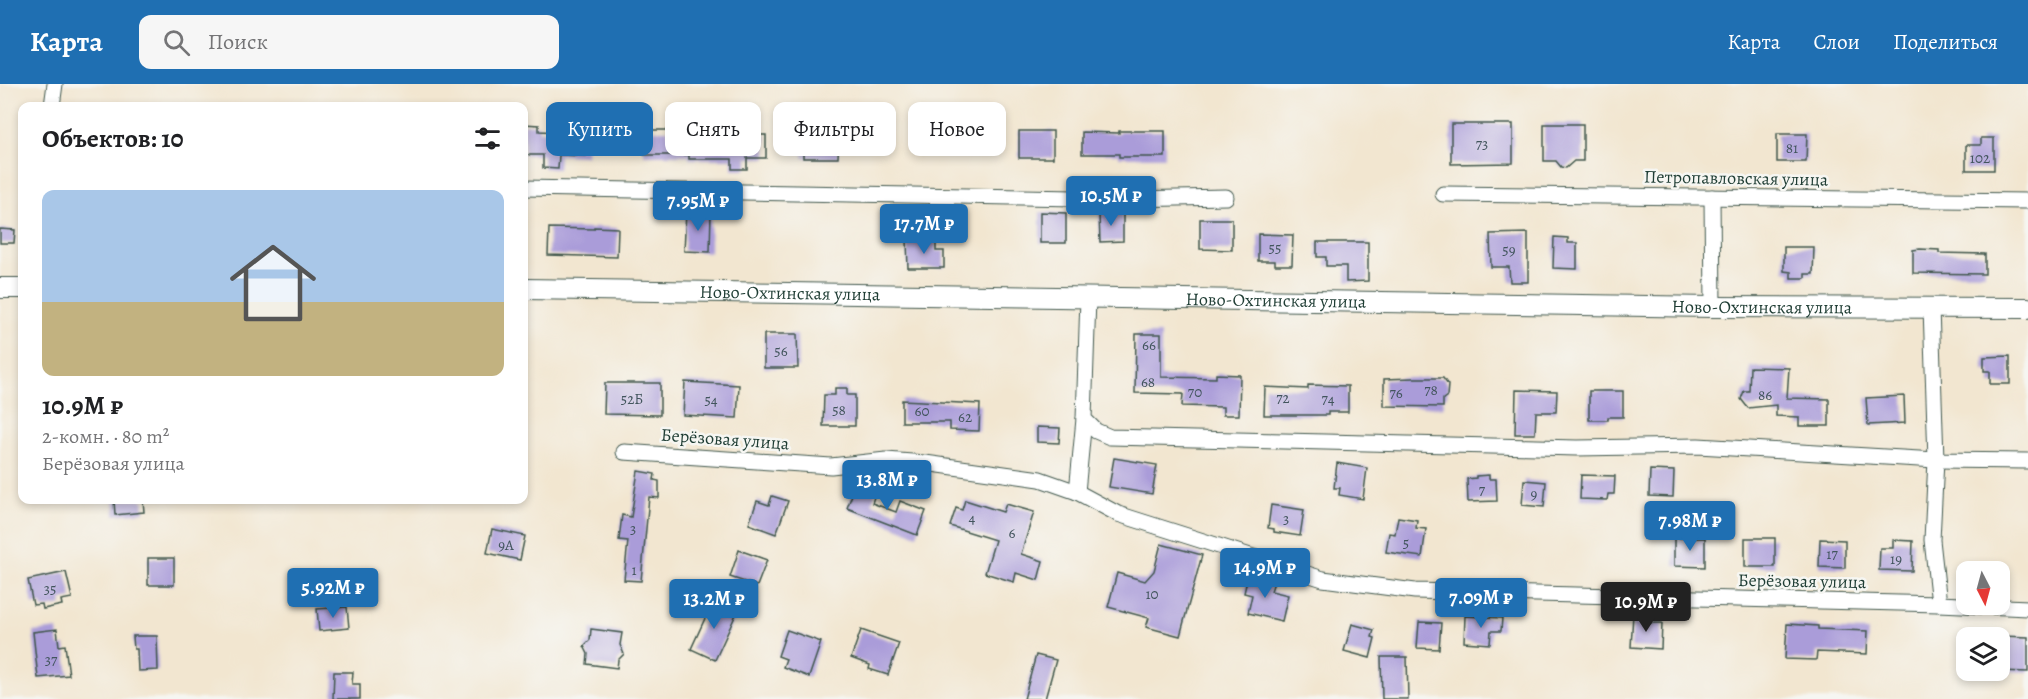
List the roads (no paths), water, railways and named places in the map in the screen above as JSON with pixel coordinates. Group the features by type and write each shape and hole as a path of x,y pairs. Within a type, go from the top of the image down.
{"street":[{"path":"53,102 55,84"},
{"path":"528,188 1128,199 1226,197"},
{"name":"Петропавловская улица","path":"1443,194 2028,201"},
{"path":"1712,197 1713,307"},
{"path":"0,288 18,288"},
{"name":"Ново-Охтинская улица","path":"528,289 1713,307 2028,308"},
{"path":"1077,492 1084,419 1088,298"},
{"path":"1932,307 1936,460 1932,540 1939,603"},
{"path":"1084,419 1096,431 1110,437 1577,448 1698,446 1936,460 2028,460"},
{"name":"Берёзовая улица","path":"624,452 831,466 886,460 1040,479 1077,492 1118,514 1323,579 1415,591 1939,603 2028,608"}]}
